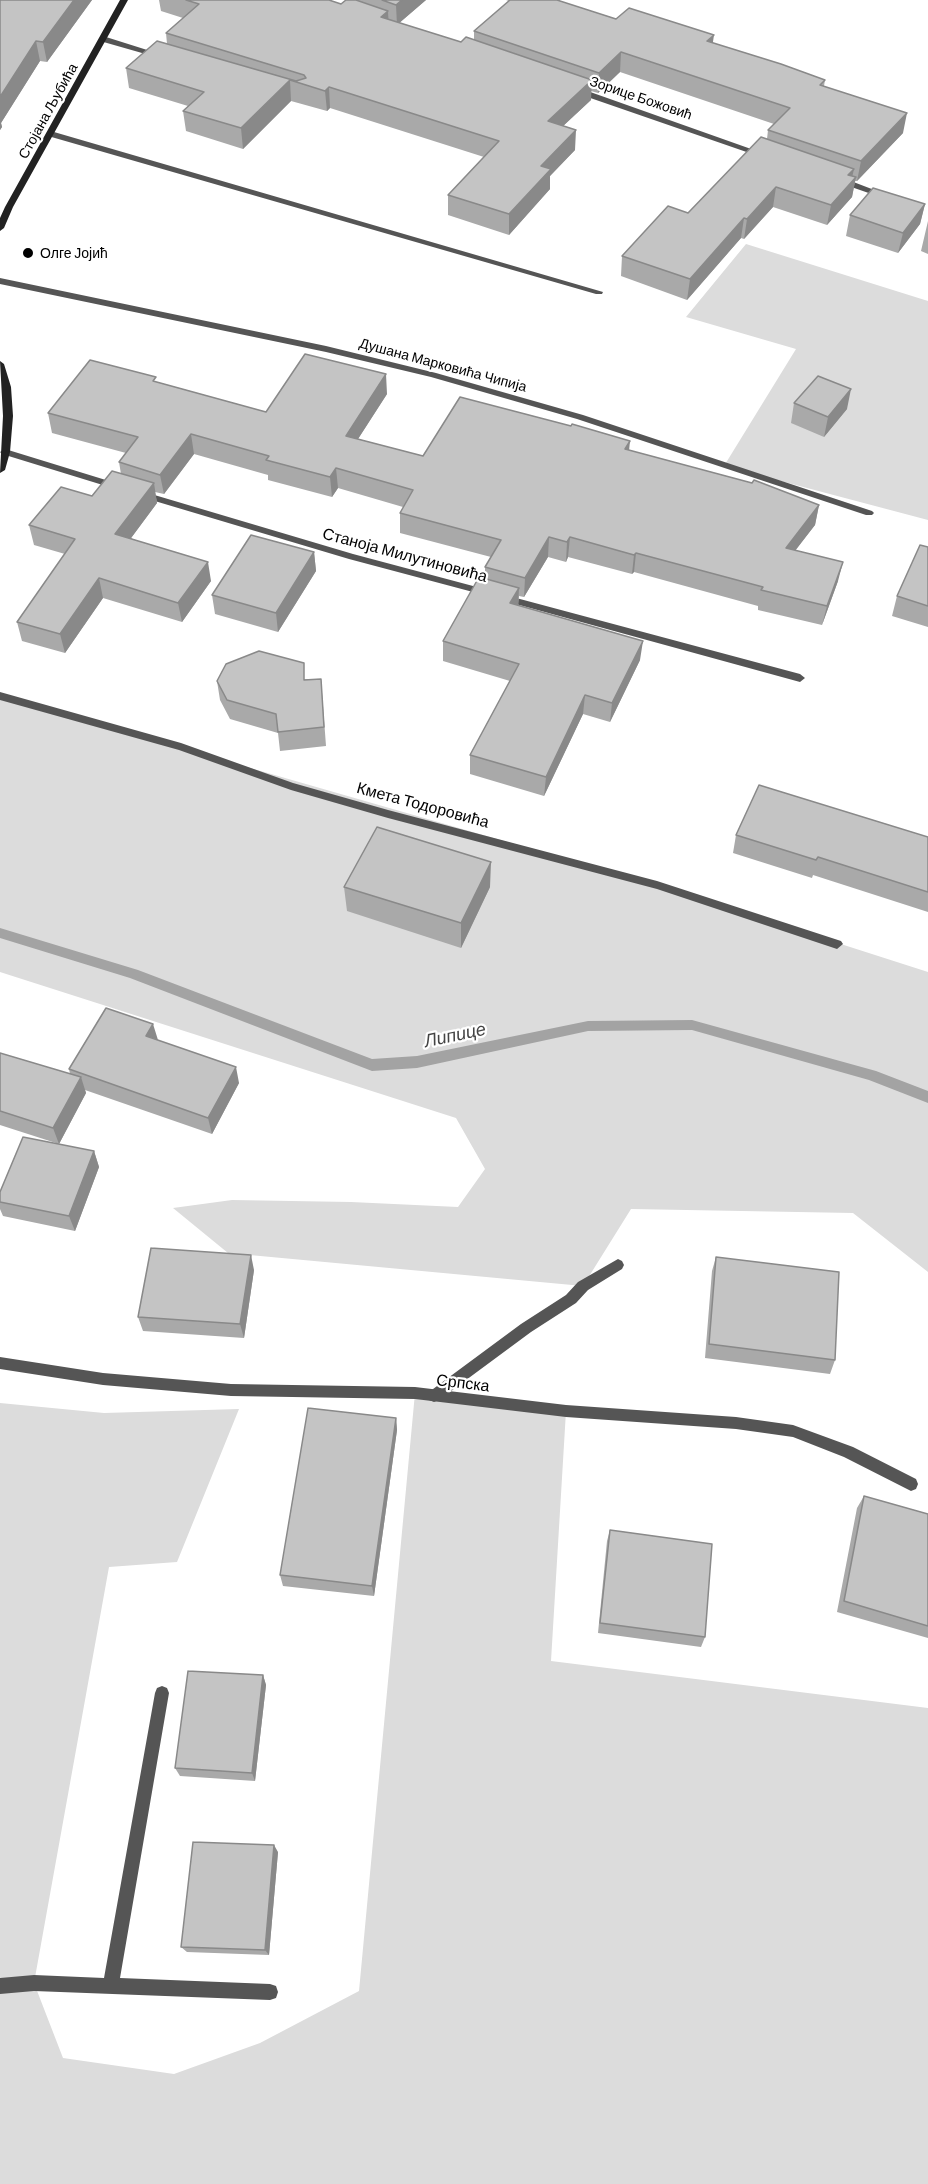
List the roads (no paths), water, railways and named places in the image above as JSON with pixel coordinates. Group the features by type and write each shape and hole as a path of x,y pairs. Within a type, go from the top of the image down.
{"street":[{"name":"Стојана Љубића","path":"0,228 124,0"},
{"path":"104,39 169,58"},
{"name":"Зорице Божовић","path":"569,88 771,157"},
{"path":"51,134 599,292"},
{"path":"827,176 894,199"},
{"name":"Душана Марковића Чипија","path":"0,281 434,375 570,414 869,513"},
{"path":"0,364 6,387 8,416 5,452 0,470"},
{"name":"Станоја Милутиновића","path":"5,452 341,554 800,678"},
{"name":"Кмета Тодоровића","path":"0,696 182,747 291,786 388,814 657,885 837,944"},
{"path":"434,1396 526,1328 571,1299 583,1286 618,1265"},
{"name":"Српска","path":"0,1363 103,1379 231,1390 415,1393 577,1412 736,1423 793,1431 848,1452 911,1484"},
{"path":"111,1985 162,1693"},
{"path":"0,1986 34,1983 270,1992"}],"waterway":[{"name":"Липице","path":"0,933 133,974 372,1065 417,1062 588,1026 692,1025 871,1075 928,1097"}],"place":[{"name":"Олге Јојић","path":"28,253"}]}
